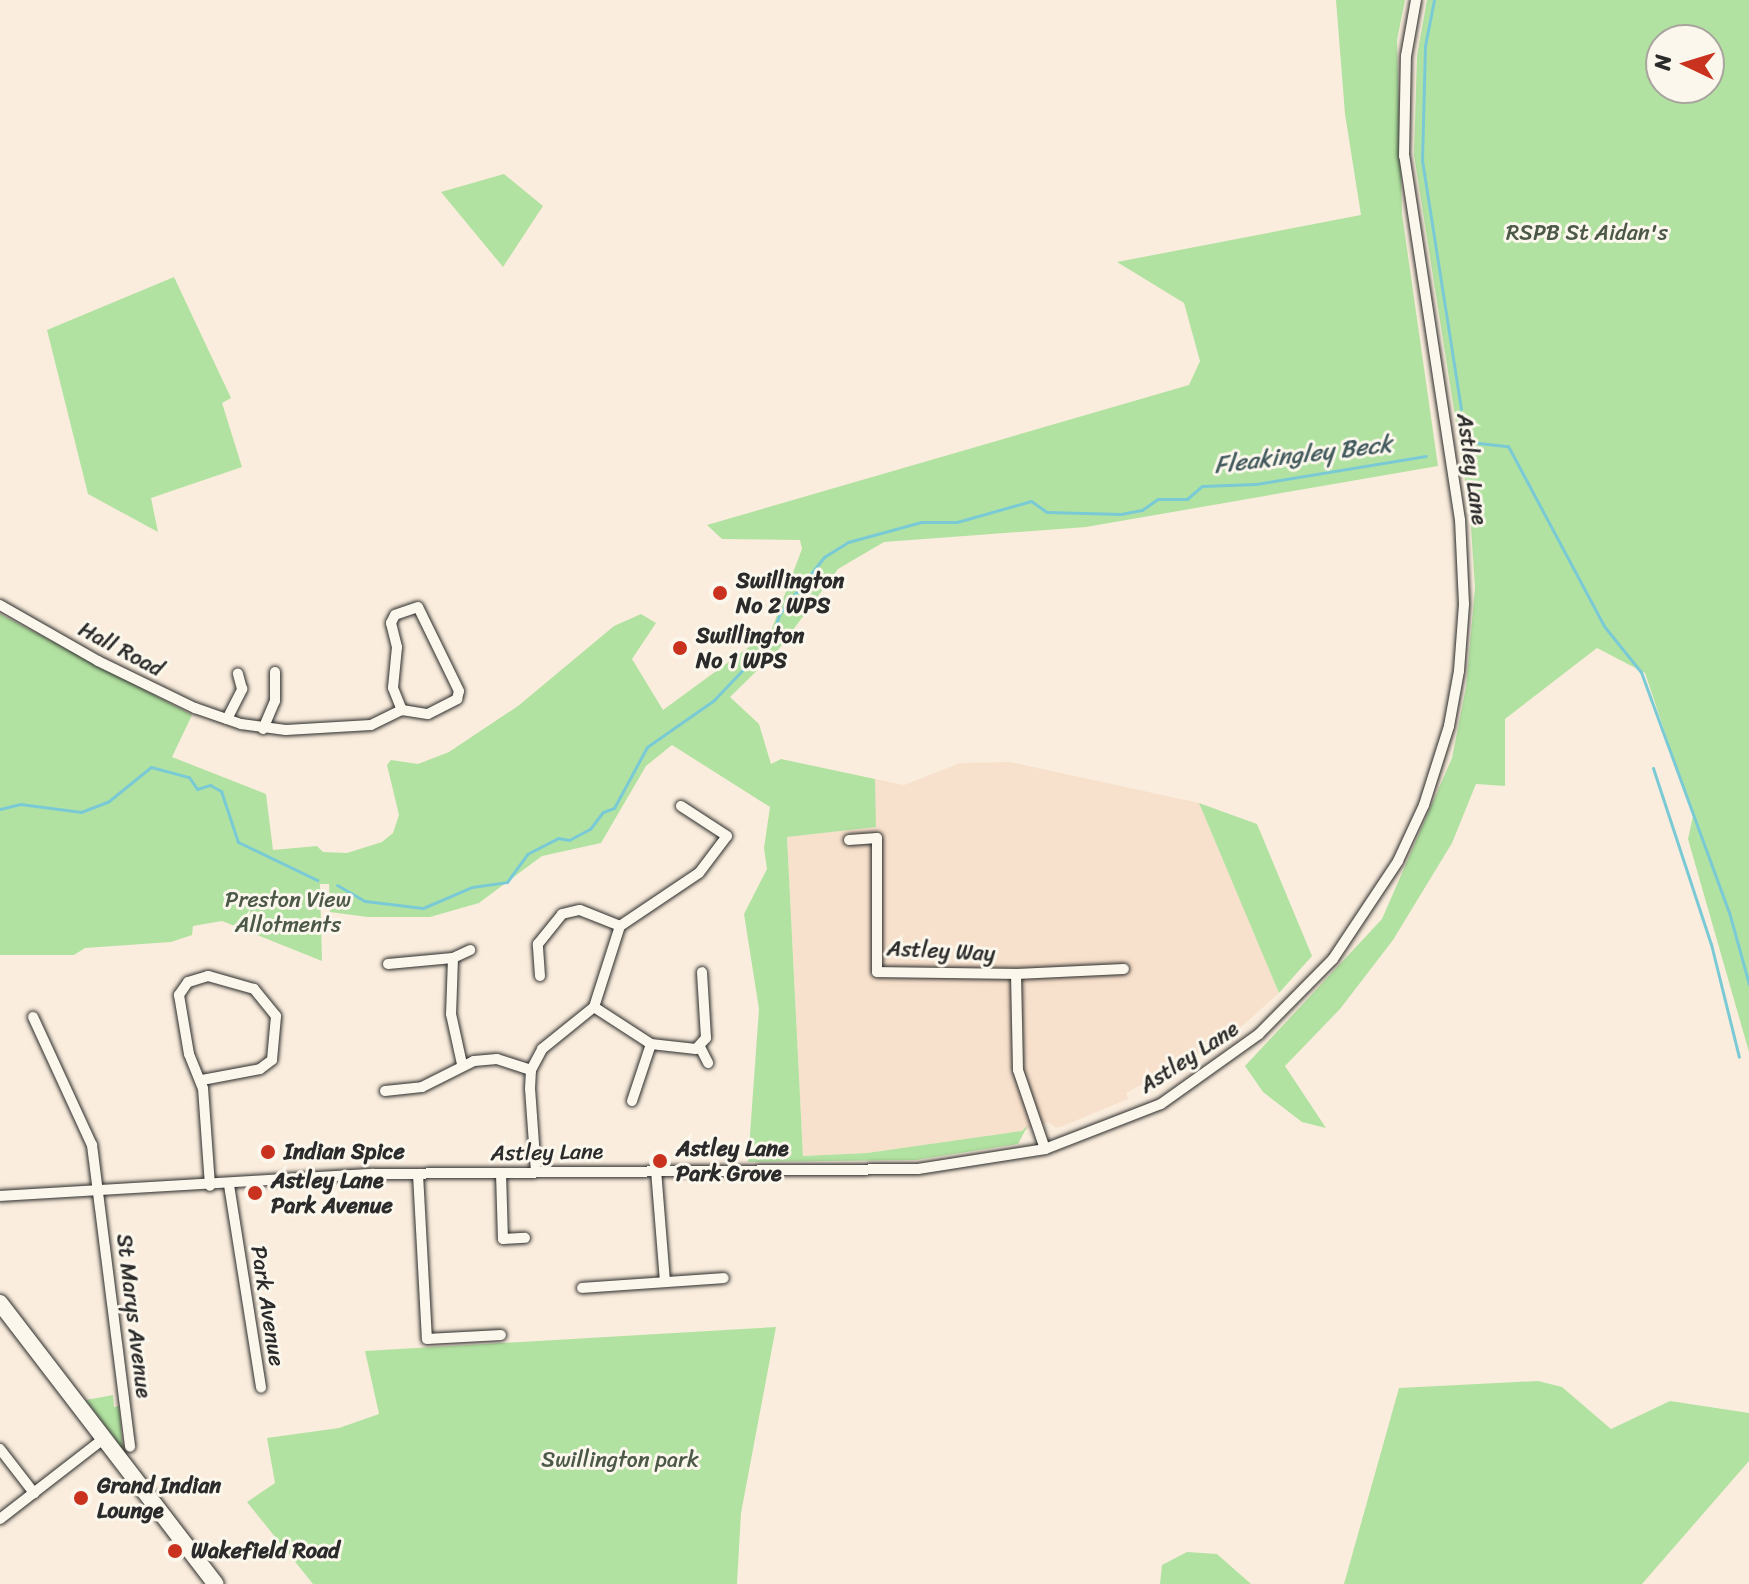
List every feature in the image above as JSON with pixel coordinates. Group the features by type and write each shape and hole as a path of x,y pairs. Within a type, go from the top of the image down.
{"main road":[{"path":"0,1303 102,1440 128,1466 216,1584"}],"street":[{"name":"Astley Lane","path":"0,1196 418,1174 918,1169 1045,1149 1161,1104 1259,1034 1333,959 1367,913 1424,805 1454,699 1464,578 1451,456 1404,156 1406,56 1416,0"},
{"name":"Hall Road","path":"0,605 112,668 227,719 263,729 371,725 402,710"},
{"path":"414,606 420,609 459,694 428,714 402,710 393,688 397,647 391,623 395,615 414,606"},
{"path":"263,729 275,701 275,672"},
{"path":"227,719 242,689 238,674"},
{"path":"536,1172 531,1070 555,1035 594,1007 620,926 699,873 730,838 681,806"},
{"name":"Astley Way","path":"849,840 877,838 877,972 1016,974 1124,969"},
{"path":"540,976 538,944 562,914 580,910 620,926"},
{"path":"388,964 453,958 470,950"},
{"path":"453,958 451,1014 462,1064"},
{"path":"700,1047 706,1038 702,972"},
{"name":"Astley Way","path":"1016,974 1018,1070 1045,1149"},
{"path":"202,1080 260,1069 272,1060 276,1016 254,989 208,976 183,988 178,1010 189,1054 202,1080 210,1186"},
{"path":"594,1007 651,1044 700,1047"},
{"name":"St Marys Avenue","path":"33,1017 92,1145 130,1447"},
{"path":"632,1101 651,1044"},
{"path":"700,1047 708,1063"},
{"path":"385,1091 422,1087 462,1064 497,1059 531,1070"},
{"path":"656,1170 665,1281"},
{"path":"501,1173 503,1239 525,1238"},
{"path":"418,1174 427,1339 501,1335"},
{"name":"Park Avenue","path":"229,1185 261,1387"},
{"path":"582,1288 724,1278"},
{"path":"0,1519 102,1440"},
{"path":"0,1449 34,1493"}],"shaded area":[{"path":"1010,762 1199,803 1279,993 1230,1037 1126,1093 1128,1099 1063,1126 1056,1128 1048,1122 1023,1131 867,1153 803,1156 787,837 875,827 875,779 904,785 960,763"}],"green space":[{"name":"Preston View Allotments","path":"1336,0 1405,0 1397,40 1402,214 1438,466 1086,527 884,542 838,569 779,649 730,697 759,724 771,764 781,759 875,779 876,827 787,837 803,1156 867,1153 1022,1131 1028,1125 1018,1144 916,1160 748,1162 759,1009 744,914 767,869 764,848 770,807 672,745 646,766 601,843 542,856 479,903 430,917 368,917 330,912 329,884 320,884 322,961 222,921 193,926 192,935 171,942 85,948 74,955 0,955 0,614 192,715 172,757 266,794 273,850 317,846 323,852 347,853 382,842 393,833 399,815 387,765 391,760 418,764 449,752 518,706 614,626 641,614 656,623 632,659 663,710 771,631 802,549 800,540 722,539 707,525 1189,385 1200,361 1184,303 1117,262 1361,215 1345,114"},
{"name":"RSPB St Aidan's","path":"1427,0 1749,0 1749,1052 1688,839 1693,816 1645,673 1597,648 1505,719 1505,786 1476,784 1452,843 1393,940 1340,1009 1285,1066 1326,1128 1302,1122 1263,1092 1245,1066 1382,919 1452,758 1466,687 1475,588 1470,512 1414,155 1417,56"},
{"path":"504,174 543,206 503,267 441,192"},
{"path":"174,277 231,398 222,403 242,467 151,498 158,532 88,494 47,330"},
{"path":"1199,803 1257,824 1312,956 1279,993"},
{"name":"Swillington park","path":"776,1327 741,1513 737,1584 313,1584 247,1502 275,1483 267,1438 339,1428 379,1414 365,1351"},
{"path":"1538,1381 1562,1387 1611,1429 1670,1401 1749,1413 1749,1461 1642,1584 1344,1584 1399,1388"},
{"path":"113,1395 114,1407 119,1406 123,1450 86,1400"},
{"path":"1187,1552 1217,1554 1251,1584 1160,1584 1162,1565"}],"waterway":[{"path":"1434,0 1425,46 1422,160 1461,409"},
{"name":"Fleakingley Beck","path":"1478,443 1508,446 1604,626 1641,672 1729,912 1749,984"},
{"path":"337,885 365,901 423,908 472,887 507,882 527,854 558,838 569,840 590,829 603,812 614,808 647,747 714,700 771,640 780,613 824,557 848,542 921,522 957,522 1031,501 1047,512 1121,514 1142,510 1158,499 1187,499 1202,486 1256,484 1426,456"},
{"path":"0,809 20,804 81,812 109,801 151,767 189,777 197,789 210,785 221,791 238,842 317,880"},
{"path":"1653,768 1711,944 1739,1057"}],"place":[{"name":"Swillington No 2 WPS","path":"720,593"},
{"name":"Swillington No 1 WPS","path":"680,648"},
{"name":"Indian Spice","path":"268,1152"},
{"name":"Astley Lane Park Grove","path":"660,1161"},
{"name":"Astley Lane Park Avenue","path":"255,1193"},
{"name":"Grand Indian Lounge","path":"81,1498"},
{"name":"Wakefield Road","path":"175,1551"}]}
